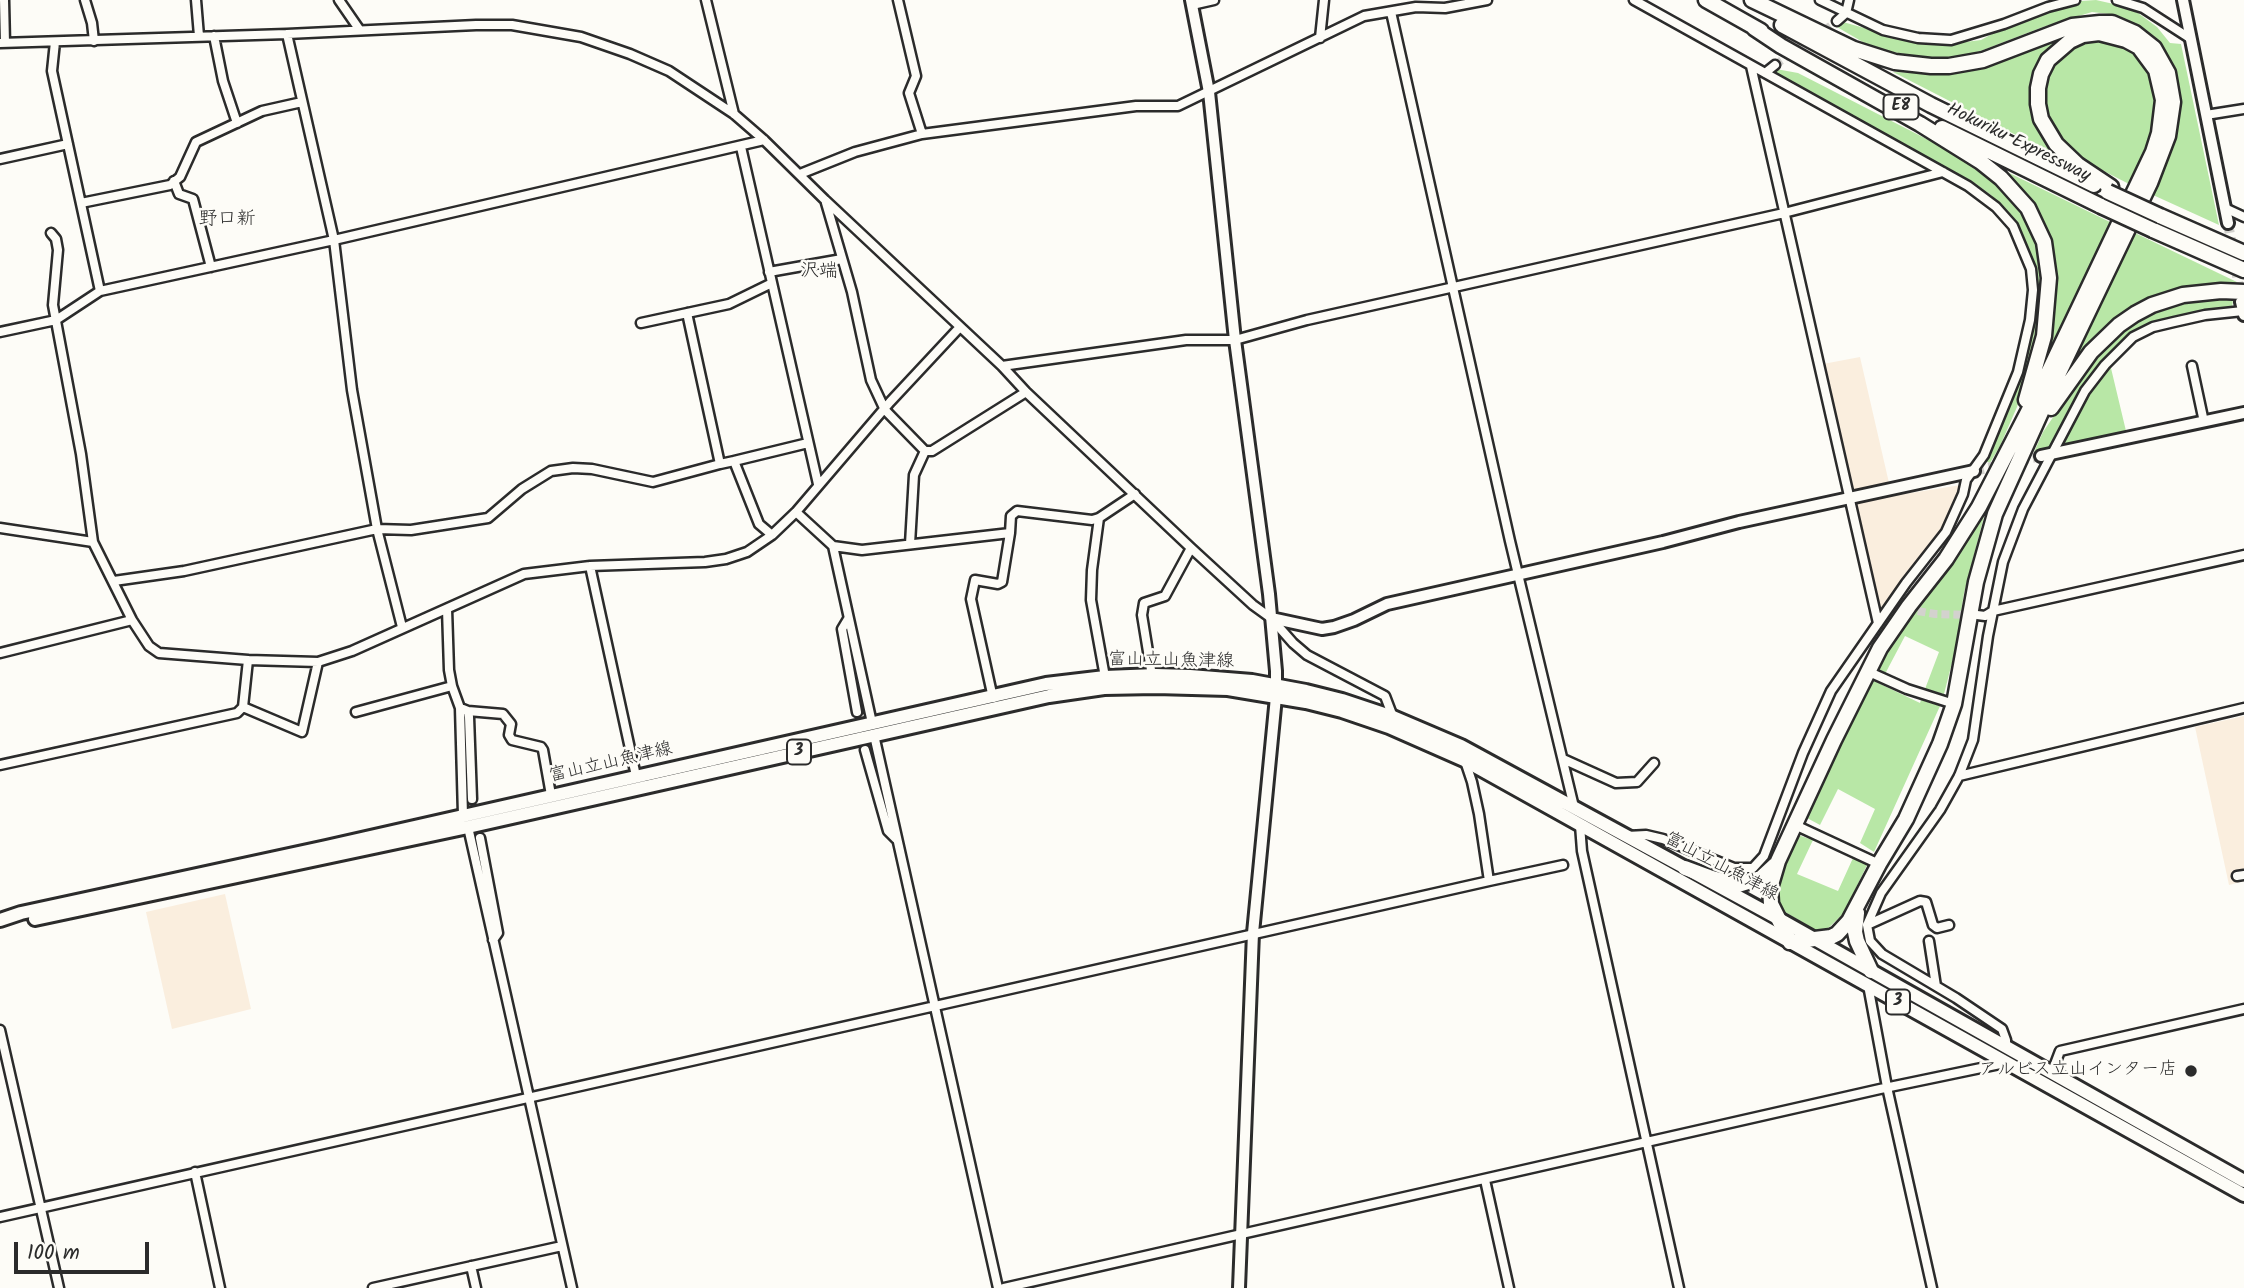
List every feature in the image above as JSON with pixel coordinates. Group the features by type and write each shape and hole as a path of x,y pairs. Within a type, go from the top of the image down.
{"highway":[{"name":"Hokuriku Expressway","path":"1706,0 1924,119 2101,206 2244,270"},
{"name":"Hokuriku Expressway","path":"1738,0 1931,105 2161,214 2244,250"},
{"path":"1752,0 1854,49 1895,62 1931,66 1966,64 1997,56 2072,26 2112,23 2135,33 2154,48 2168,73 2173,102 2168,136 2160,159 1995,514 1981,558 1954,704 1940,744 1906,819 1849,921 1837,934 1824,939 1790,942 1769,896 1778,861 1867,671 1894,628 1963,534 2007,454 2143,176 2159,133 2163,100 2156,71 2138,47 2126,40 2099,33 2070,41 2048,60 2041,74 2038,104 2040,119 2056,145 2110,190"},
{"path":"1754,27 1781,46 1920,124 1981,162 2016,193 2028,208 2048,260 2049,297 2040,358 2007,454"},
{"path":"2015,470 2070,379 2091,352 2119,325 2152,305 2203,292 2243,305"},
{"path":"1685,868 1730,884 1744,884 1761,878 1778,861"},
{"path":"1858,905 1855,932 1869,978"}],"main road":[{"name":"富山立山魚津線","path":"994,702 1046,684 1105,677 1219,678 1276,691 1390,727 1464,760 1790,942 1869,978 2052,1072 2244,1181"},
{"name":"富山立山魚津線","path":"0,921 21,913 326,847 465,821 994,702 1104,688 1276,691 1342,700 1393,717 1461,746 1779,919 2007,1063 2244,1195"},
{"name":"富山立山魚津線","path":"465,821 551,795 873,729"}],"street":[{"path":"4,0 3,43 512,25 581,37 669,71 734,114 764,140 1191,548 1271,618 1293,643 1307,655 1385,696 1393,717"},
{"path":"85,0 94,41"},
{"path":"195,0 199,37"},
{"path":"339,0 359,29"},
{"path":"706,0 734,114"},
{"path":"898,0 916,76 909,93 922,134"},
{"path":"1214,0 1191,3 1209,92 1235,340 1271,618 1276,691 1254,933 1239,1288"},
{"path":"1320,38 1324,0"},
{"path":"800,174 855,152 922,134 1136,106 1178,106 1364,16 1416,6 1445,8 1488,0"},
{"path":"1624,836 1646,835 1662,839 1734,868 1753,868 1764,856 1803,753 1831,691 1946,532 1963,494 1966,480 1984,455 2018,372 2030,320 2033,290 2031,269 2013,226 1996,207 1968,186 1634,0"},
{"path":"1820,0 1883,30 1918,38 1951,40 2004,24 2048,6 2075,0"},
{"path":"1837,21 1846,13 1849,0"},
{"path":"2117,0 2143,8 2191,39"},
{"path":"2183,0 2228,223"},
{"path":"1391,12 1518,574 1574,807"},
{"path":"287,34 334,240 352,390 377,528 402,628"},
{"path":"214,36 223,81 237,123"},
{"path":"54,42 52,71 100,291"},
{"path":"1765,74 1775,65"},
{"path":"1751,66 1878,623"},
{"path":"82,203 170,185 180,177 196,142 262,111 302,102"},
{"path":"2206,115 2244,109"},
{"path":"0,332 56,320 100,291 334,240 764,140"},
{"path":"0,159 68,144"},
{"path":"741,147 818,484"},
{"path":"1002,366 1186,340 1235,340 1307,320 1784,213 1943,172"},
{"path":"174,181 179,194 193,199 211,267"},
{"path":"825,200 852,292 871,380 885,410 925,451 932,451 1026,392"},
{"path":"2225,208 2244,217"},
{"path":"51,233 56,239 58,250 53,305 81,454 93,542 132,620 149,646 159,653 318,662 352,651 524,574 590,566 705,562 747,552 772,535 796,512 890,402 960,327"},
{"path":"769,272 842,259"},
{"path":"641,323 729,304 772,283"},
{"path":"2006,1048 2002,1029 1882,954 1870,941 1867,926 1881,893 1940,810 1959,776 1973,740 2003,562 2047,455 2085,391 2105,365 2133,337 2153,327 2243,305"},
{"path":"687,313 720,464"},
{"path":"2192,366 2204,422"},
{"path":"2047,455 2244,413"},
{"path":"114,581 184,571 377,528 411,530 488,518 523,489 551,471 592,469 653,482 808,443"},
{"path":"910,544 914,475 925,451"},
{"path":"734,461 759,524 772,535"},
{"path":"1271,618 1322,629 1334,627 1387,604 1974,471"},
{"path":"994,702 971,599 975,580 998,584 1002,582 1011,516 1017,511 1092,520 1135,494"},
{"path":"796,512 833,546 863,550 1010,533"},
{"path":"1099,518 1091,600 1105,677"},
{"path":"0,528 93,542"},
{"path":"833,546 896,839 998,1288"},
{"path":"1152,676 1142,615 1144,603 1165,596 1191,548"},
{"path":"1977,615 2244,555"},
{"path":"590,566 636,776"},
{"path":"447,609 449,670 452,686 464,710 472,799"},
{"path":"848,619 842,629 857,712"},
{"path":"0,653 132,620"},
{"path":"0,765 237,713 243,707 248,660"},
{"path":"243,707 302,732 318,662"},
{"path":"1867,671 1907,689 1954,704"},
{"path":"356,712 452,686"},
{"path":"1959,776 2244,708"},
{"path":"464,710 503,714 511,724 509,735 512,740 541,747 551,795"},
{"path":"464,710 465,821 572,1288"},
{"path":"1461,746 1479,814 1489,881"},
{"path":"865,750 888,831 896,839"},
{"path":"1563,759 1616,783 1637,782 1654,763"},
{"path":"1580,825 1582,850 1679,1288"},
{"path":"1795,825 1879,864"},
{"path":"480,838 498,933 493,940"},
{"path":"0,1217 1563,864"},
{"path":"1867,926 1920,901 1926,902 1933,925 1937,928 1949,925"},
{"path":"1929,942 1936,986"},
{"path":"1869,978 1887,1087 1932,1288"},
{"path":"2052,1072 2060,1051 2244,1009"},
{"path":"0,1030 60,1288"},
{"path":"1004,1288 1887,1087 2007,1063"},
{"path":"195,1172 220,1288"},
{"path":"1485,1180 1509,1288"},
{"path":"373,1288 562,1246"},
{"path":"471,1266 476,1288"}],"shaded area":[{"path":"1860,357 1892,496 1961,485 1945,528 1879,613 1823,364"},
{"path":"2244,716 2244,881 2229,885 2195,727"},
{"path":"225,894 251,1009 172,1029 146,912"}],"green space":[{"path":"2096,0 2138,13 2157,27 2170,43 2181,44 2219,225 2153,195 2175,140 2177,115 2174,78 2165,54 2152,36 2132,24 2109,14 2092,12 2043,27 1965,57 1946,60 1873,48 1837,27 1843,22 1907,40 1949,44 1981,40 2012,23 2066,2"},
{"path":"2069,32 2053,43 2041,58 2030,83 2031,112 2038,132 2055,155 1893,72 1931,73 1969,68"},
{"path":"2084,40 2121,44 2136,53 2153,83 2156,107 2152,132 2131,185 2082,160 2060,142 2044,118 2045,77 2067,47"},
{"path":"1776,69 1798,73 1948,150 1988,176 2005,191 2022,215 2034,238 2040,261 2042,297 2038,330 2017,407 1990,463 1985,461 2016,386 2033,328 2032,283 2025,248 2012,218 1991,195 1970,180 1773,76"},
{"path":"2001,169 2112,223 2045,366 2052,321 2052,248 2040,217 2019,187"},
{"path":"2133,232 2241,284 2189,287 2163,294 2131,310 2081,356 2062,379"},
{"path":"2202,298 2233,298 2232,310 2154,323 2106,359 2065,417 2052,447 2034,452 2043,432 2096,354 2124,328 2149,313 2176,303"},
{"path":"2110,364 2126,431 2059,448 2091,388"},
{"path":"1986,509 1964,593 1955,651 1944,694 1925,689 1939,652 1905,636 1885,674 1878,668 1894,638 1962,547"},
{"path":"1870,679 1920,703 1921,700 1940,706 1874,852 1860,843 1875,809 1838,789 1820,825 1807,818"},
{"path":"1798,835 1813,840 1797,874 1838,891 1853,858 1867,865 1844,913 1822,934 1780,909 1772,894 1778,870"}],"tunnel":[{"path":"1775,65 1837,21"},
{"path":"2228,223 2241,299"},
{"path":"1974,471 2041,456"},
{"path":"1894,607 1935,614 1971,615"}],"place":[{"name":"アルビス立山インター店","path":"2191,1071"}],"district":[{"name":"野口新","path":"227,221"},
{"name":"沢端","path":"819,273"}]}
